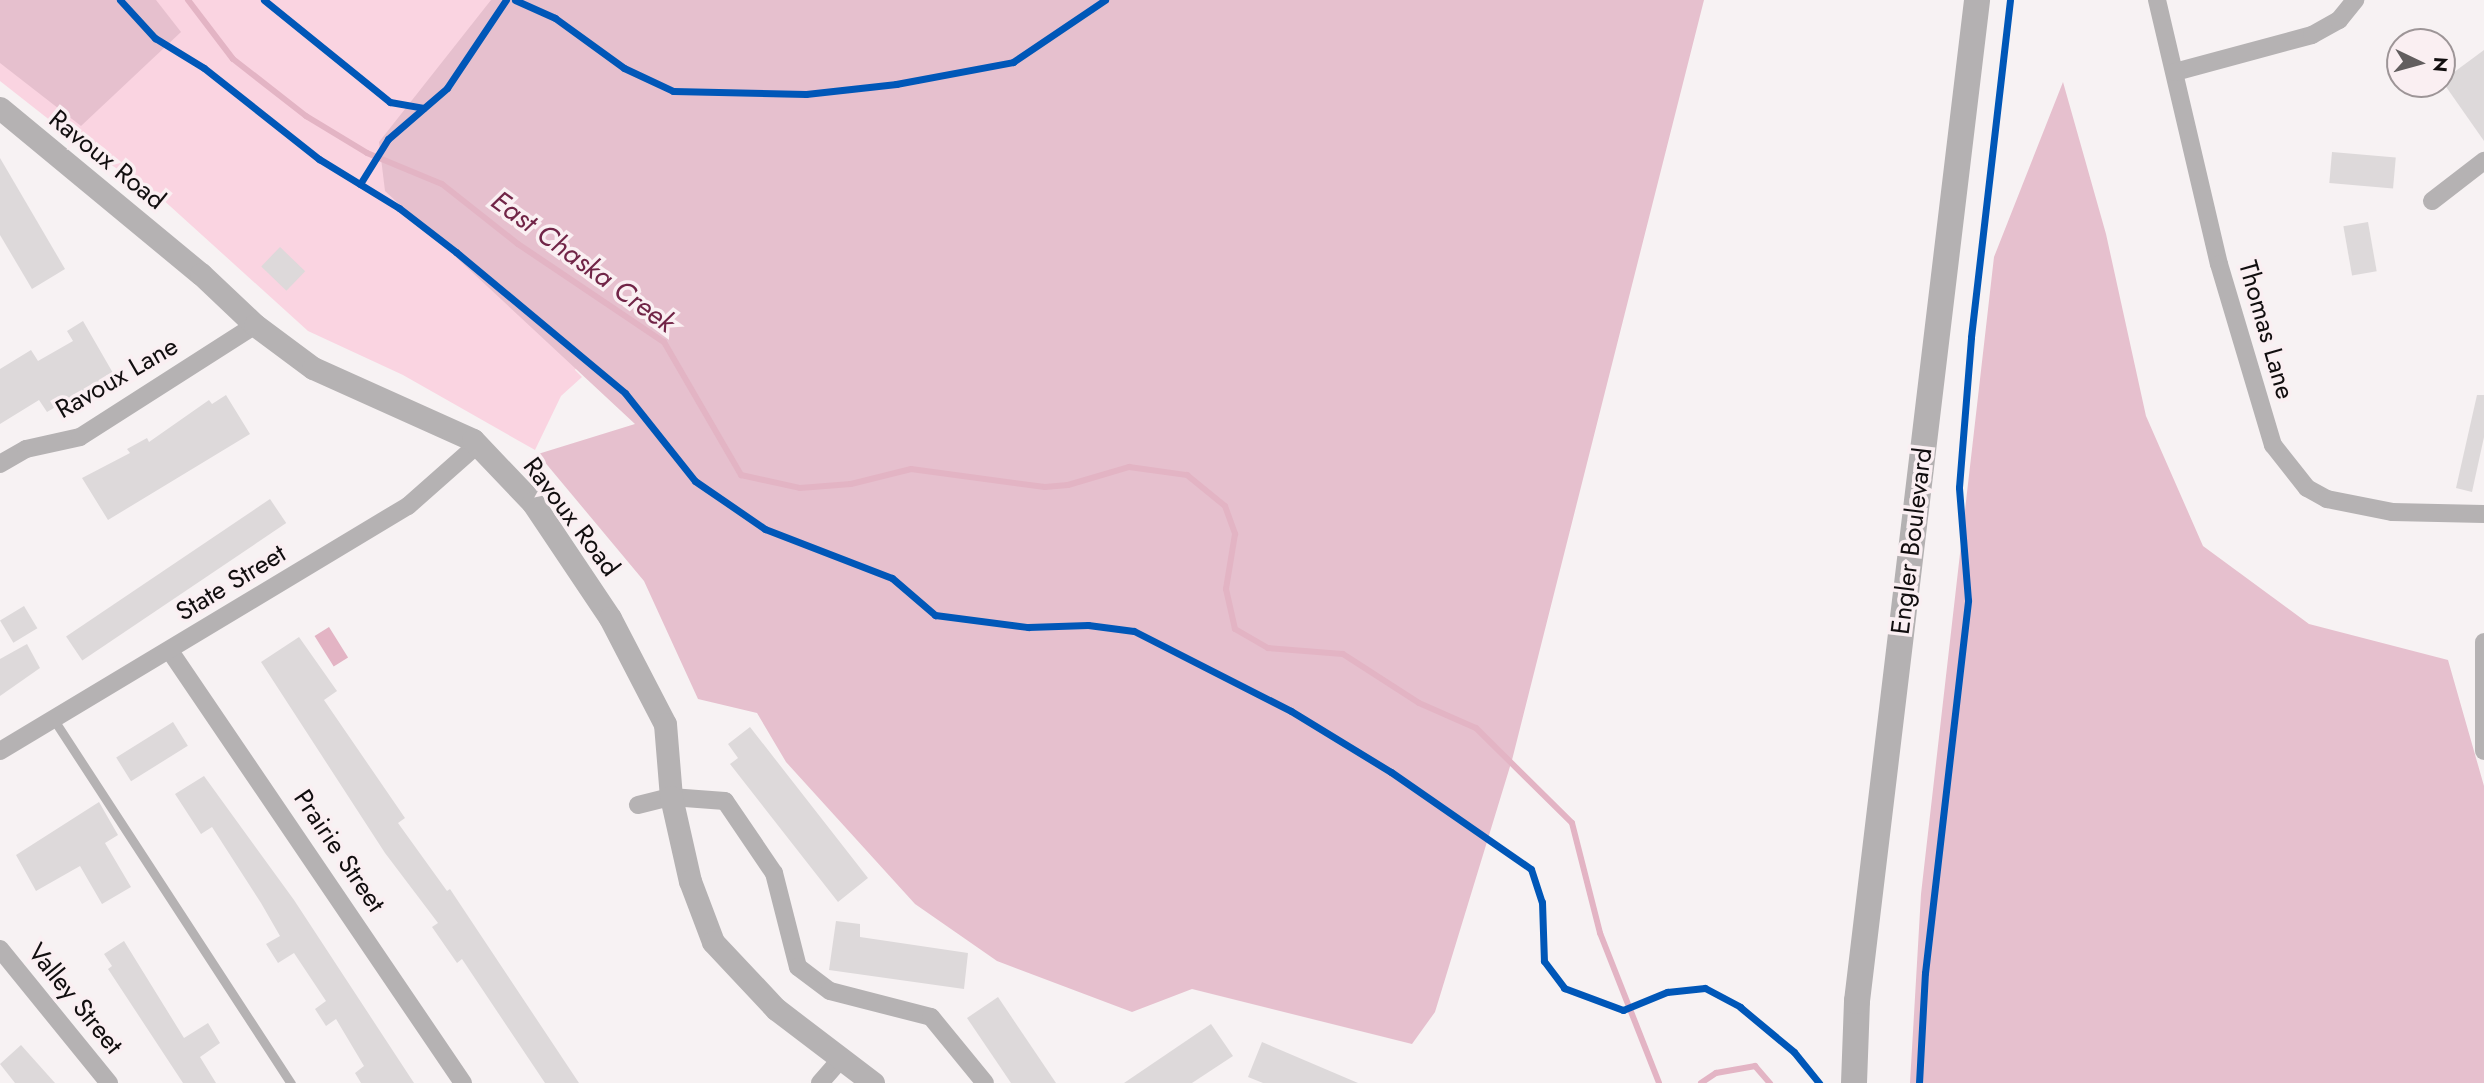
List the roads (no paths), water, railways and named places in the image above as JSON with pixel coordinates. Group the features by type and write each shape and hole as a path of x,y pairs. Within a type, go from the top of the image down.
{"main road":[{"name":"Engler Boulevard","path":"1854,1083 1857,1001 1977,0"}],"street":[{"name":"Thomas Lane","path":"2157,0 2219,264 2273,445 2307,488 2327,499 2392,512 2484,514"},
{"path":"2175,72 2312,36 2339,20 2355,0"},
{"name":"Ravoux Road","path":"5,119 201,274 255,325 313,368 478,444 533,503 610,618 665,724 671,797 690,881 713,942 776,1009 873,1083"},
{"path":"2432,201 2484,160"},
{"name":"Ravoux Lane","path":"0,464 26,449 80,437 255,325"},
{"name":"State Street","path":"0,751 408,506 478,444"},
{"path":"2484,642 2484,751"},
{"name":"Prairie Street","path":"170,651 463,1083"},
{"path":"638,805 671,797 725,801 774,873 798,967 830,991 931,1017 985,1083"},
{"name":"Valley Street","path":"0,949 109,1083"},
{"path":"820,1083 841,1059"}],"lane":[{"path":"54,720 291,1083"}],"waterway":[{"name":"East Chaska Creek","path":"188,0 233,59 306,116 367,153 442,184 518,244 664,342 741,475 800,488 851,484 911,469 1045,487 1068,485 1129,467 1187,475 1225,506 1235,534 1226,589 1235,629 1268,648 1343,654 1419,703 1476,728 1572,823 1600,933 1659,1083"},
{"name":"East Chaska Creek","path":"1701,1083 1716,1073 1755,1066 1770,1083"}]}
